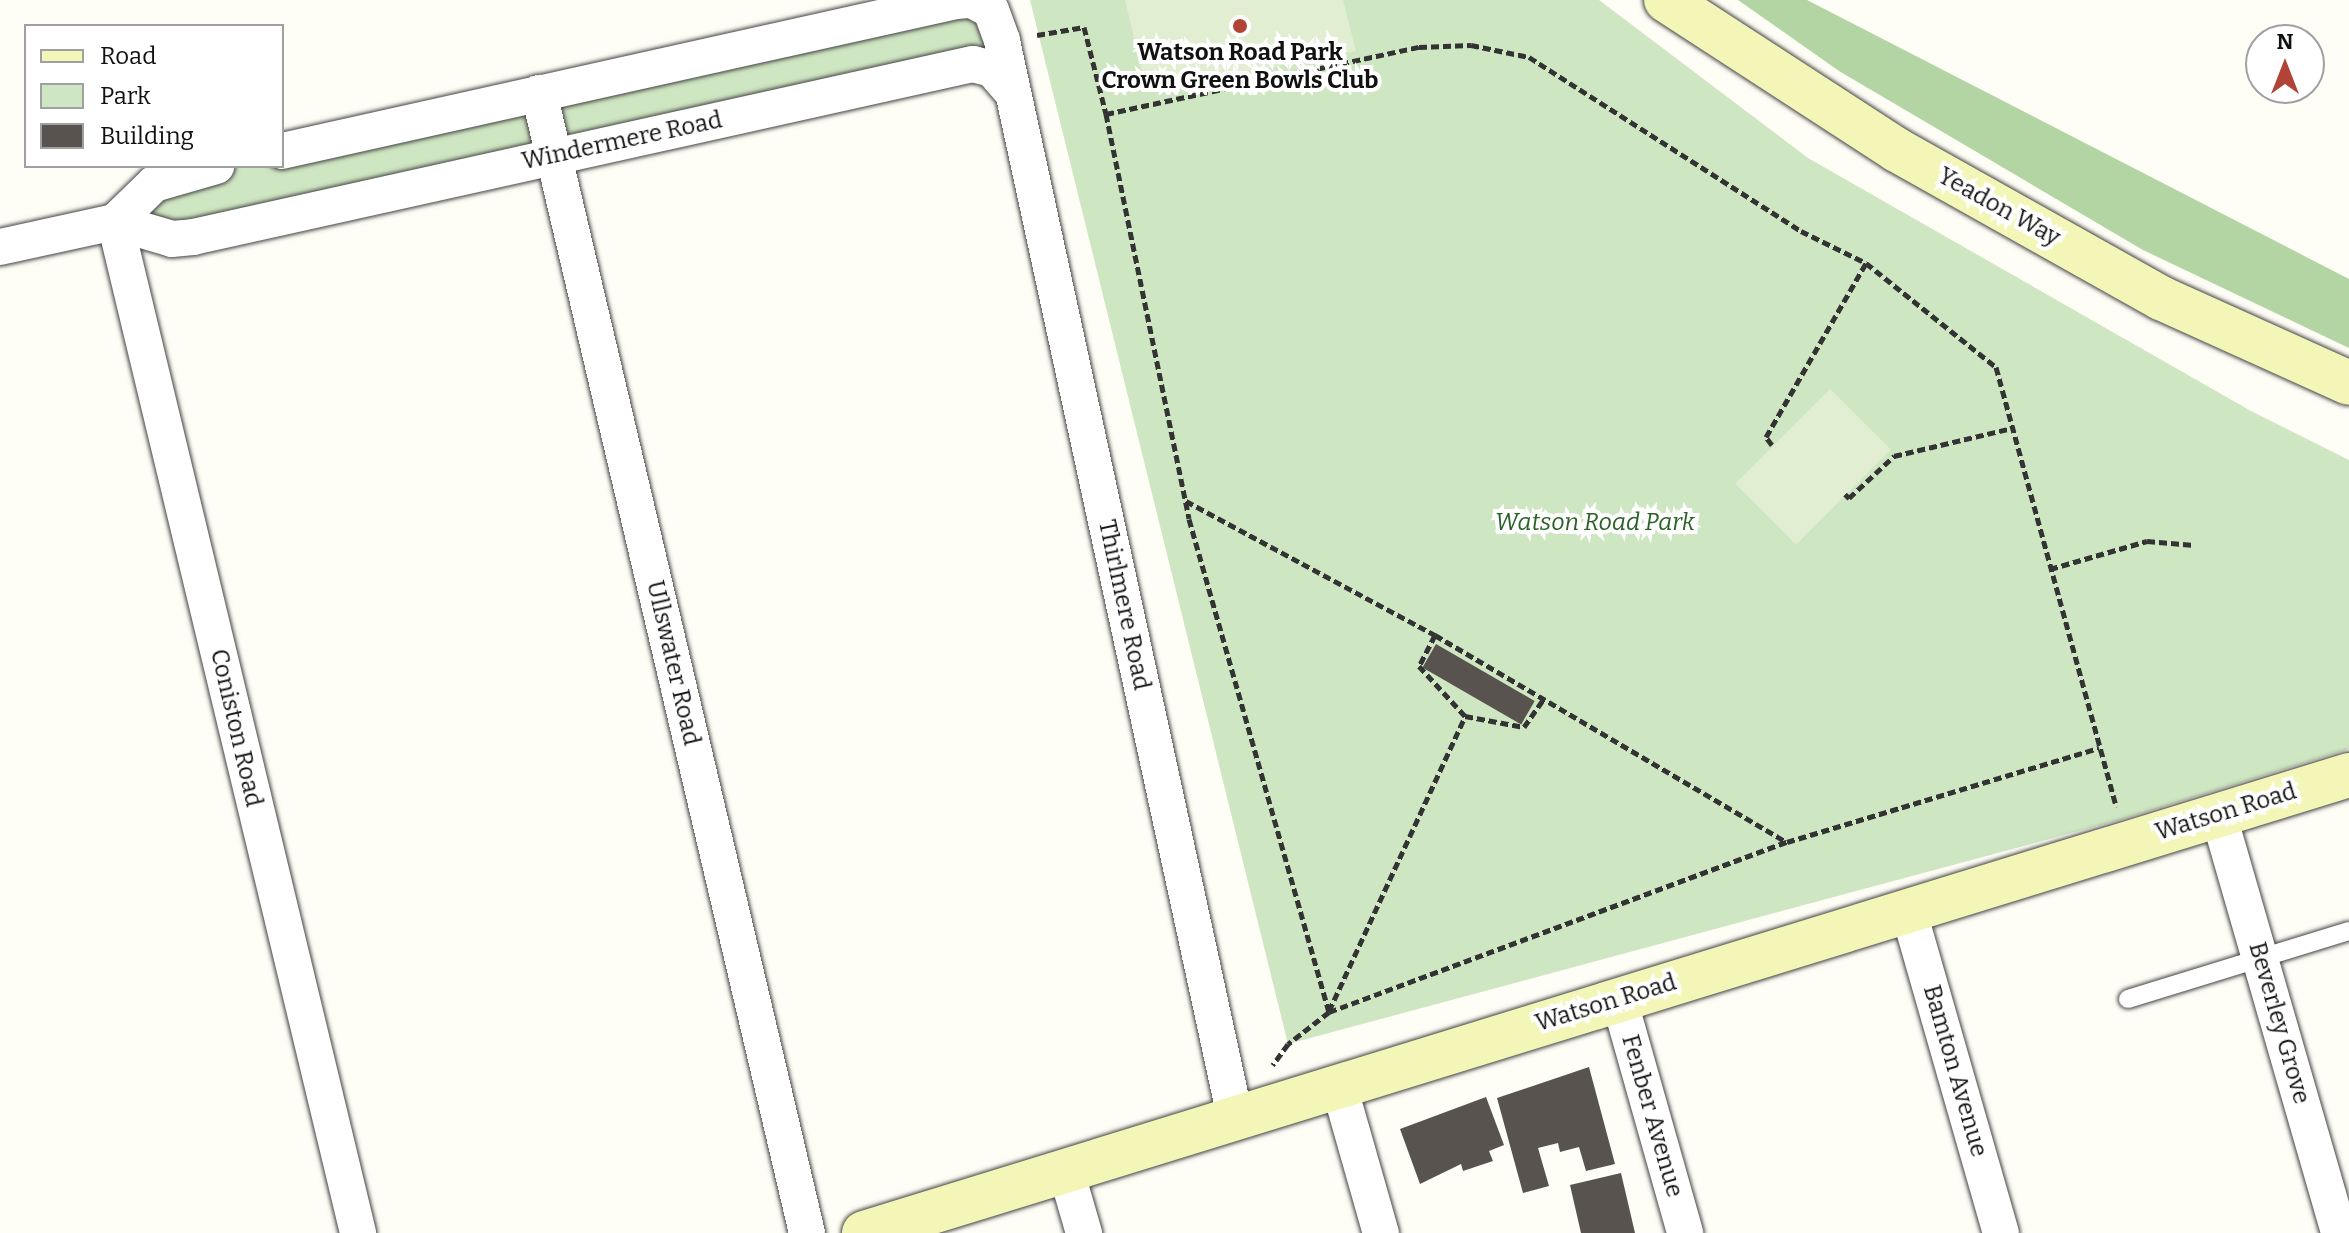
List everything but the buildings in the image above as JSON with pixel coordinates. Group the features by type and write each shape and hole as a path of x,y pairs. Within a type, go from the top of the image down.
{"street":[{"path":"284,151 956,1 972,0 991,10 1002,41 1013,93"},
{"name":"Yeadon Way","path":"1666,0 1897,150 2147,290 2349,383"},
{"name":"Windermere Road","path":"0,247 115,222 172,239 193,237 973,64 992,69 1013,93"},
{"name":"Ullswater Road","path":"539,93 807,1233"},
{"name":"Thirlmere Road","path":"1013,93 1235,1117"},
{"path":"115,222 154,184 209,168"},
{"name":"Coniston Road","path":"115,222 358,1233"},
{"name":"Watson Road","path":"864,1233 2349,775"},
{"name":"Beverley Grove","path":"2218,813 2339,1233"},
{"name":"Bamton Avenue","path":"1908,909 2001,1233"},
{"name":"Fenber Avenue","path":"1619,999 1685,1233"},
{"path":"1339,1086 1381,1233"},
{"path":"1066,1171 1084,1233"}],"lane":[{"path":"2128,999 2349,931"}],"path":[{"path":"1002,41 1084,27 1106,114 1185,501 1329,1012"},
{"path":"1106,114 1419,47 1471,45 1529,57 1801,231 1866,263 1996,367 2125,842"},
{"path":"1772,445 1766,437 1866,263"},
{"path":"1845,494 1849,498 1894,456 2012,428"},
{"path":"1185,501 1435,635 1787,842"},
{"path":"2050,569 2147,541 2194,545"},
{"path":"1435,635 1419,666 1465,716 1524,727 1543,700"},
{"path":"1329,1012 1465,716"},
{"path":"1270,1069 1288,1044 1329,1012 1787,842 2099,748"}],"green space":[{"path":"972,0 992,69 149,233 143,193 211,168 284,168 284,166"},
{"name":"Watson Road Park","path":"1030,0 1599,0 1808,158 2251,411 2349,460 2349,749 2120,820 1288,1044"},
{"name":"Watson Road Park Crown Green Bowls Club","path":"1125,0 1343,0 1356,51 1147,92"},
{"path":"1738,0 1807,0 2349,279 2349,348 2143,250 1839,71"},
{"path":"1830,389 1891,450 1796,545 1735,484"}],"place":[{"name":"Watson Road Park Crown Green Bowls Club","path":"1240,26"}]}
